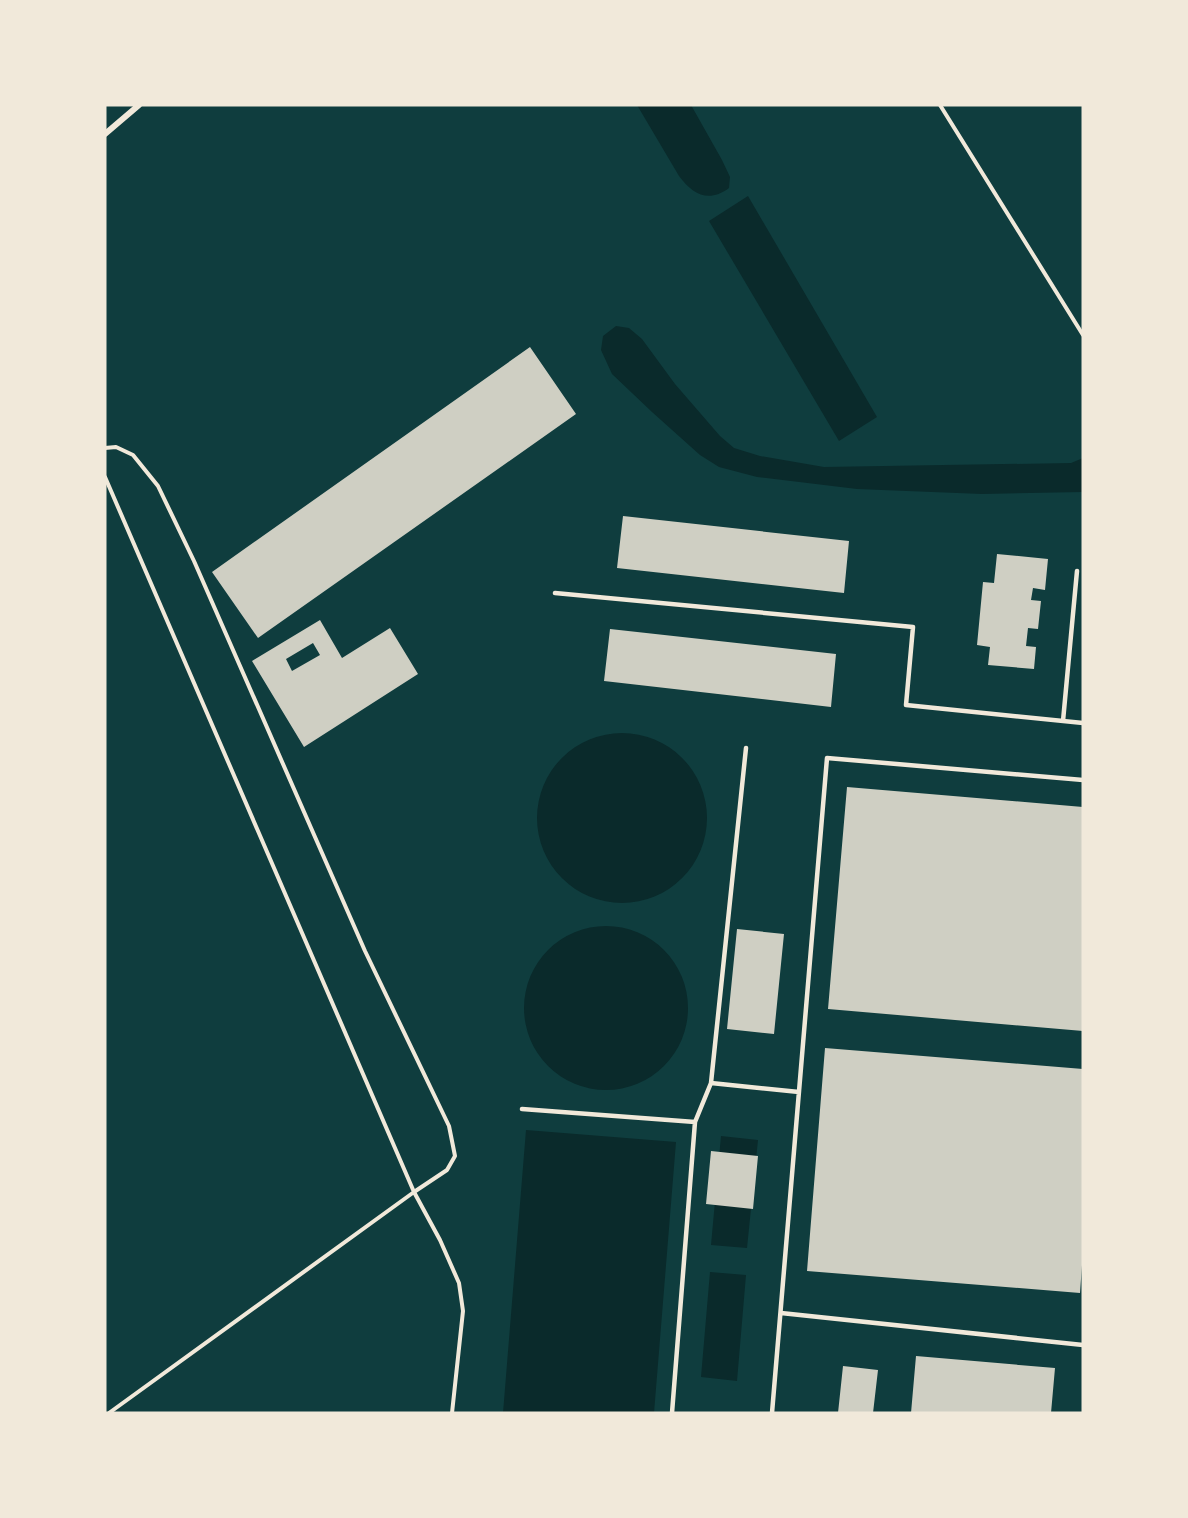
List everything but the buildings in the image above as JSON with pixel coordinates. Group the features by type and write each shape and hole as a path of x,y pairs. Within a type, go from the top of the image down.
{"street":[{"path":"105,134 139,105"}],"lane":[{"path":"1063,721 1077,571"},
{"path":"555,593 913,627 906,705 1083,723"},
{"path":"672,1413 695,1122 711,1083 746,748"},
{"path":"772,1413 827,758 1083,780"},
{"path":"711,1083 799,1092"},
{"path":"522,1109 695,1122"},
{"path":"781,1313 1083,1345"}],"path":[{"path":"940,105 1083,335"},
{"path":"105,448 116,447 133,455 158,486 194,561 360,941 450,1126 455,1156 447,1170 109,1413"},
{"path":"105,477 414,1192 440,1239 459,1283 463,1311 452,1413"}],"water":[{"path":"637,105 691,105 730,177 729,188 722,193 708,196 696,192 684,183"},
{"path":"748,196 877,417 839,441 709,221"},
{"path":"616,326 629,328 642,339 675,384 720,436 734,448 760,456 824,467 1071,463 1083,458 1083,492 982,494 857,489 757,477 719,467 700,455 612,374 601,350 603,336"},
{"path":"622,733 639,734 655,739 682,758 701,785 706,801 706,835 701,851 682,878 655,897 639,902 622,903 605,902 589,897 562,878 543,851 538,835 537,818 538,801 543,785 562,758 589,739 605,734"},
{"path":"606,926 622,927 637,932 664,950 682,977 687,992 687,1024 682,1039 664,1066 637,1084 622,1089 606,1090 590,1089 575,1084 548,1066 530,1039 525,1024 524,1008 525,992 530,977 548,950 575,932 590,927"},
{"path":"526,1130 676,1142 654,1413 503,1413"},
{"path":"721,1136 758,1140 747,1248 711,1245"},
{"path":"710,1272 746,1275 737,1381 701,1377"}]}
